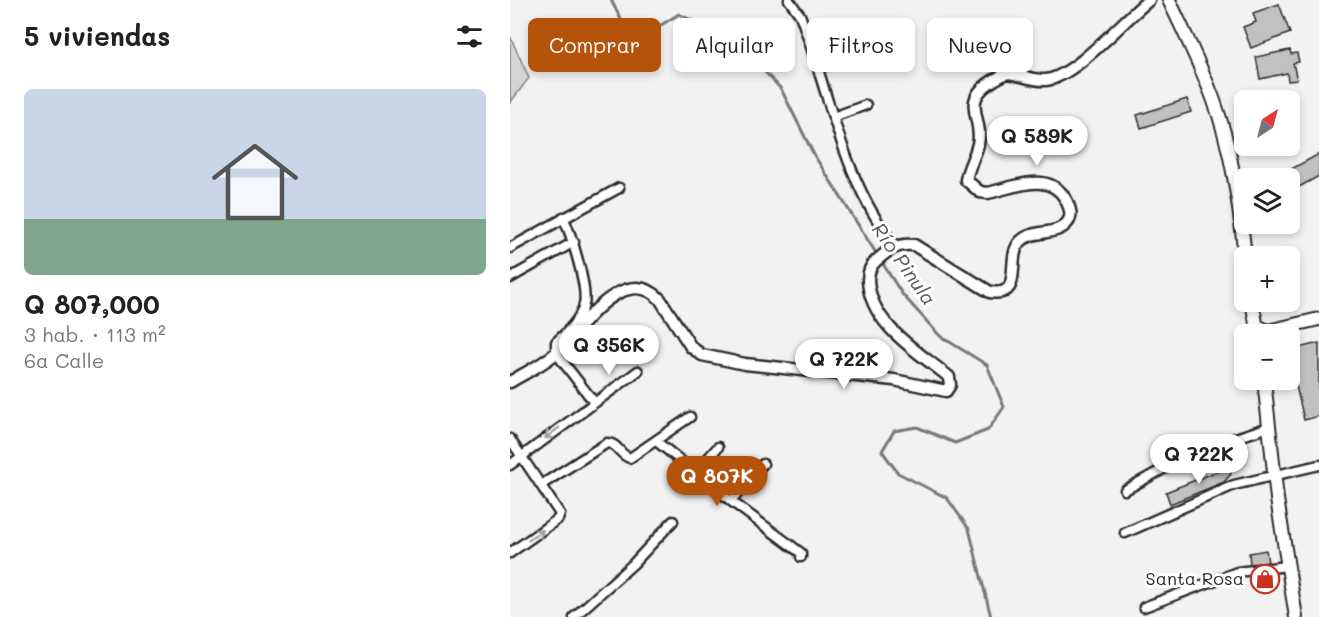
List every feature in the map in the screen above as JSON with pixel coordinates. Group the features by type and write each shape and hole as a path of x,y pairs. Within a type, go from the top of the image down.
{"main road":[{"path":"1169,0 1213,98 1227,145 1238,197 1244,246"},
{"path":"1298,324 1319,319"},
{"path":"1300,330 1319,326"},
{"path":"1265,390 1287,566 1296,617"}],"street":[{"path":"789,0 800,15 807,36"},
{"path":"510,382 556,353 591,313 627,290 645,289 660,299 691,347 702,355 746,364 894,380 946,391 951,385 949,377 892,329 875,309 868,285 868,275 872,264 892,248 903,244 914,245 990,292 998,293 1008,289 1012,282 1013,255 1018,244 1032,234 1062,228 1069,221 1071,212 1060,191 1049,183 1036,182 988,193 980,192 966,180 979,144 975,98 984,86 1003,74 1009,73 1043,80 1057,77 1083,59 1149,0"},
{"path":"819,72 833,117 869,208 892,248"},
{"path":"833,117 866,105"},
{"path":"510,248 619,188"},
{"path":"563,217 574,242 585,301 581,314 556,342 556,353 594,402"},
{"path":"510,278 574,242"},
{"path":"510,465 638,371"},
{"path":"542,485 607,443 616,445 625,457 630,458 690,417"},
{"path":"1125,490 1196,451 1269,427"},
{"path":"510,439 560,515 558,519 510,553"},
{"path":"656,441 801,553 801,557"},
{"path":"695,473 718,447"},
{"path":"731,501 763,464"},
{"path":"1125,533 1234,485 1319,465"},
{"path":"574,617 633,564 673,521"},
{"path":"1144,607 1237,572 1287,566"}],"shaded area":[{"path":"510,36 529,78 510,103"}],"building":[{"path":"1279,4 1290,33 1251,48 1243,27 1256,22 1253,13"},
{"path":"1290,50 1291,54 1297,53 1299,62 1293,63 1297,80 1288,81 1287,73 1260,79 1256,57"},
{"path":"1187,99 1191,112 1141,128 1137,115"},
{"path":"1319,154 1319,176 1300,186 1300,168 1293,168"},
{"path":"1319,343 1319,416 1304,420 1297,390 1300,390 1300,348"},
{"path":"1230,466 1231,474 1224,482 1170,504 1166,492"},
{"path":"1266,550 1268,562 1250,564 1249,553"},
{"name":"Santa Rosa","path":"1273,574 1275,584 1261,588 1254,576"}],"waterway":[{"name":"Río Pinula","path":"611,0 624,25 648,33 679,14 737,42 781,89 814,155 902,294 940,336 987,365 1004,407 988,430 955,443 917,427 894,431 882,451 898,473 947,498 969,529 991,617"}],"place":[{"name":"Santa Rosa","path":"1265,579"}]}
